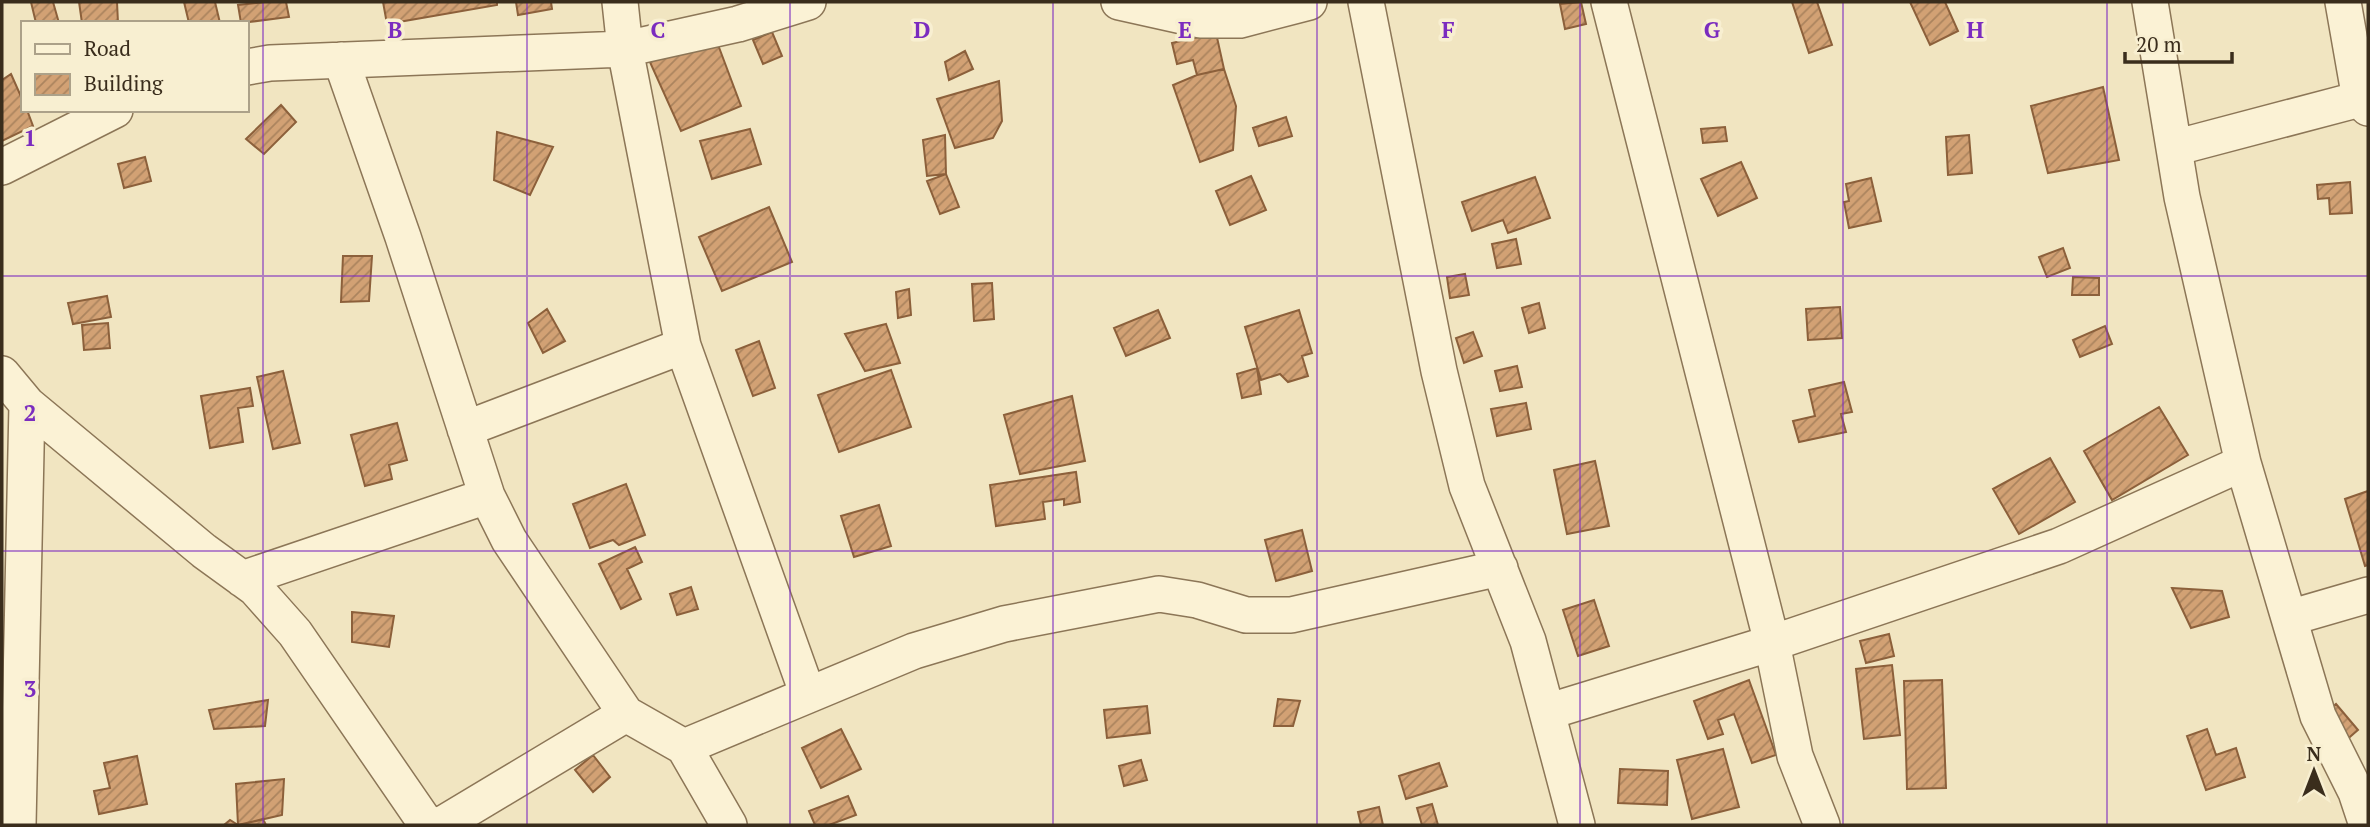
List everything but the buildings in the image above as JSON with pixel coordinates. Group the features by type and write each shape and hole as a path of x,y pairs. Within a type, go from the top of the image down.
{"street":[{"path":"620,2 625,49 683,346 808,695"},
{"path":"248,67 341,60 625,49 738,24 808,2"},
{"path":"1119,2 1200,20 1240,20 1309,2"},
{"path":"1367,2 1442,384 1466,486 1528,641 1577,825"},
{"path":"1609,2 1772,643 1795,756 1822,825"},
{"path":"2150,2 2174,148 2243,463 2318,716 2356,792 2367,825"},
{"path":"2174,148 2364,103 2343,2"},
{"path":"341,60 487,496 509,540 626,714 684,747 729,825"},
{"path":"2,167 111,112"},
{"path":"466,429 683,346"},
{"path":"2,374 27,404 255,589 295,633 427,825"},
{"path":"18,825 11,688 27,404"},
{"path":"1547,712 1772,643 2059,546 2243,463"},
{"path":"242,579 487,496"},
{"path":"684,747 914,651 1004,624 1159,594 1197,600 1246,615 1291,615 1500,568"},
{"path":"2289,618 2368,595"},
{"path":"442,825 626,714"}]}
